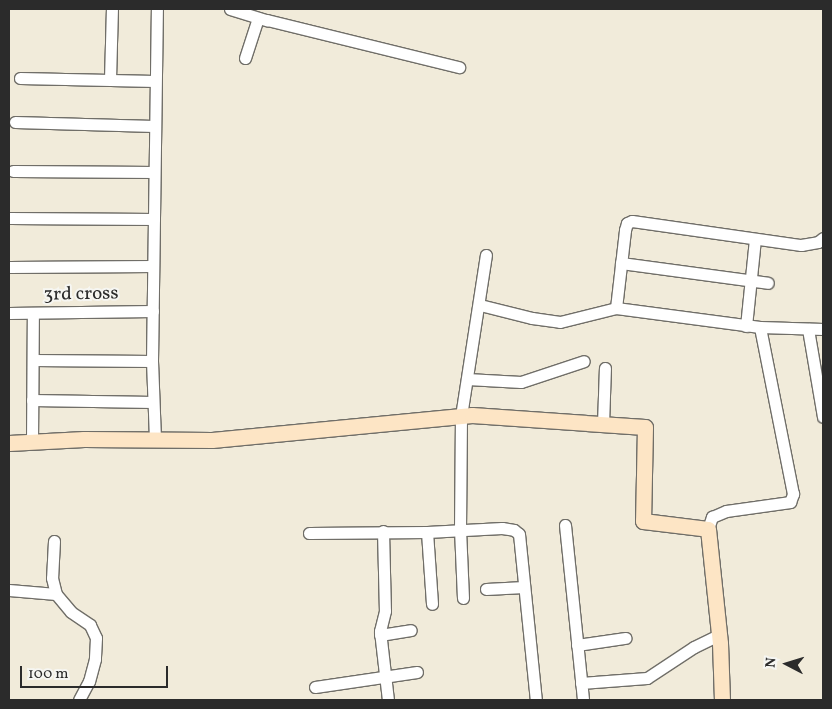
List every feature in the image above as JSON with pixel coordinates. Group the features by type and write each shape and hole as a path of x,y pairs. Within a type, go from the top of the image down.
{"street":[{"path":"110,79 112,9"},
{"path":"155,440 152,361 157,9"},
{"path":"230,9 258,18 458,67"},
{"path":"245,58 258,18"},
{"path":"20,78 155,81"},
{"path":"14,122 154,126"},
{"path":"13,171 154,172"},
{"path":"9,218 154,219"},
{"path":"616,308 625,230 627,224 632,221 801,245 818,242 823,238"},
{"path":"746,326 755,239"},
{"path":"463,598 460,530 461,416 480,305 486,255"},
{"path":"621,263 768,283"},
{"path":"9,267 153,266"},
{"path":"480,305 532,318 560,322 616,308 746,326 823,329"},
{"name":"3rd cross","path":"9,313 153,311"},
{"path":"32,442 33,313"},
{"path":"722,700 719,635 708,529 712,517 726,511 790,502 793,494 760,327"},
{"path":"808,328 823,417"},
{"path":"33,360 152,361"},
{"path":"467,379 521,382 584,361"},
{"path":"603,424 605,368"},
{"path":"32,400 154,402"},
{"path":"9,443 84,439 212,440 461,416 645,427 643,520 708,529"},
{"path":"565,525 583,700"},
{"path":"309,533 427,532 502,528 514,530 519,534 536,700"},
{"path":"383,532 385,611 381,621 380,635 388,700"},
{"path":"427,532 432,604"},
{"path":"54,541 52,578 56,594 70,612 90,625 96,638 93,666 89,681 80,700"},
{"path":"486,589 524,586"},
{"path":"9,590 56,594"},
{"path":"380,635 411,630"},
{"path":"581,683 647,678 694,647 719,635"},
{"path":"577,645 625,638"},
{"path":"315,687 417,672"}]}
